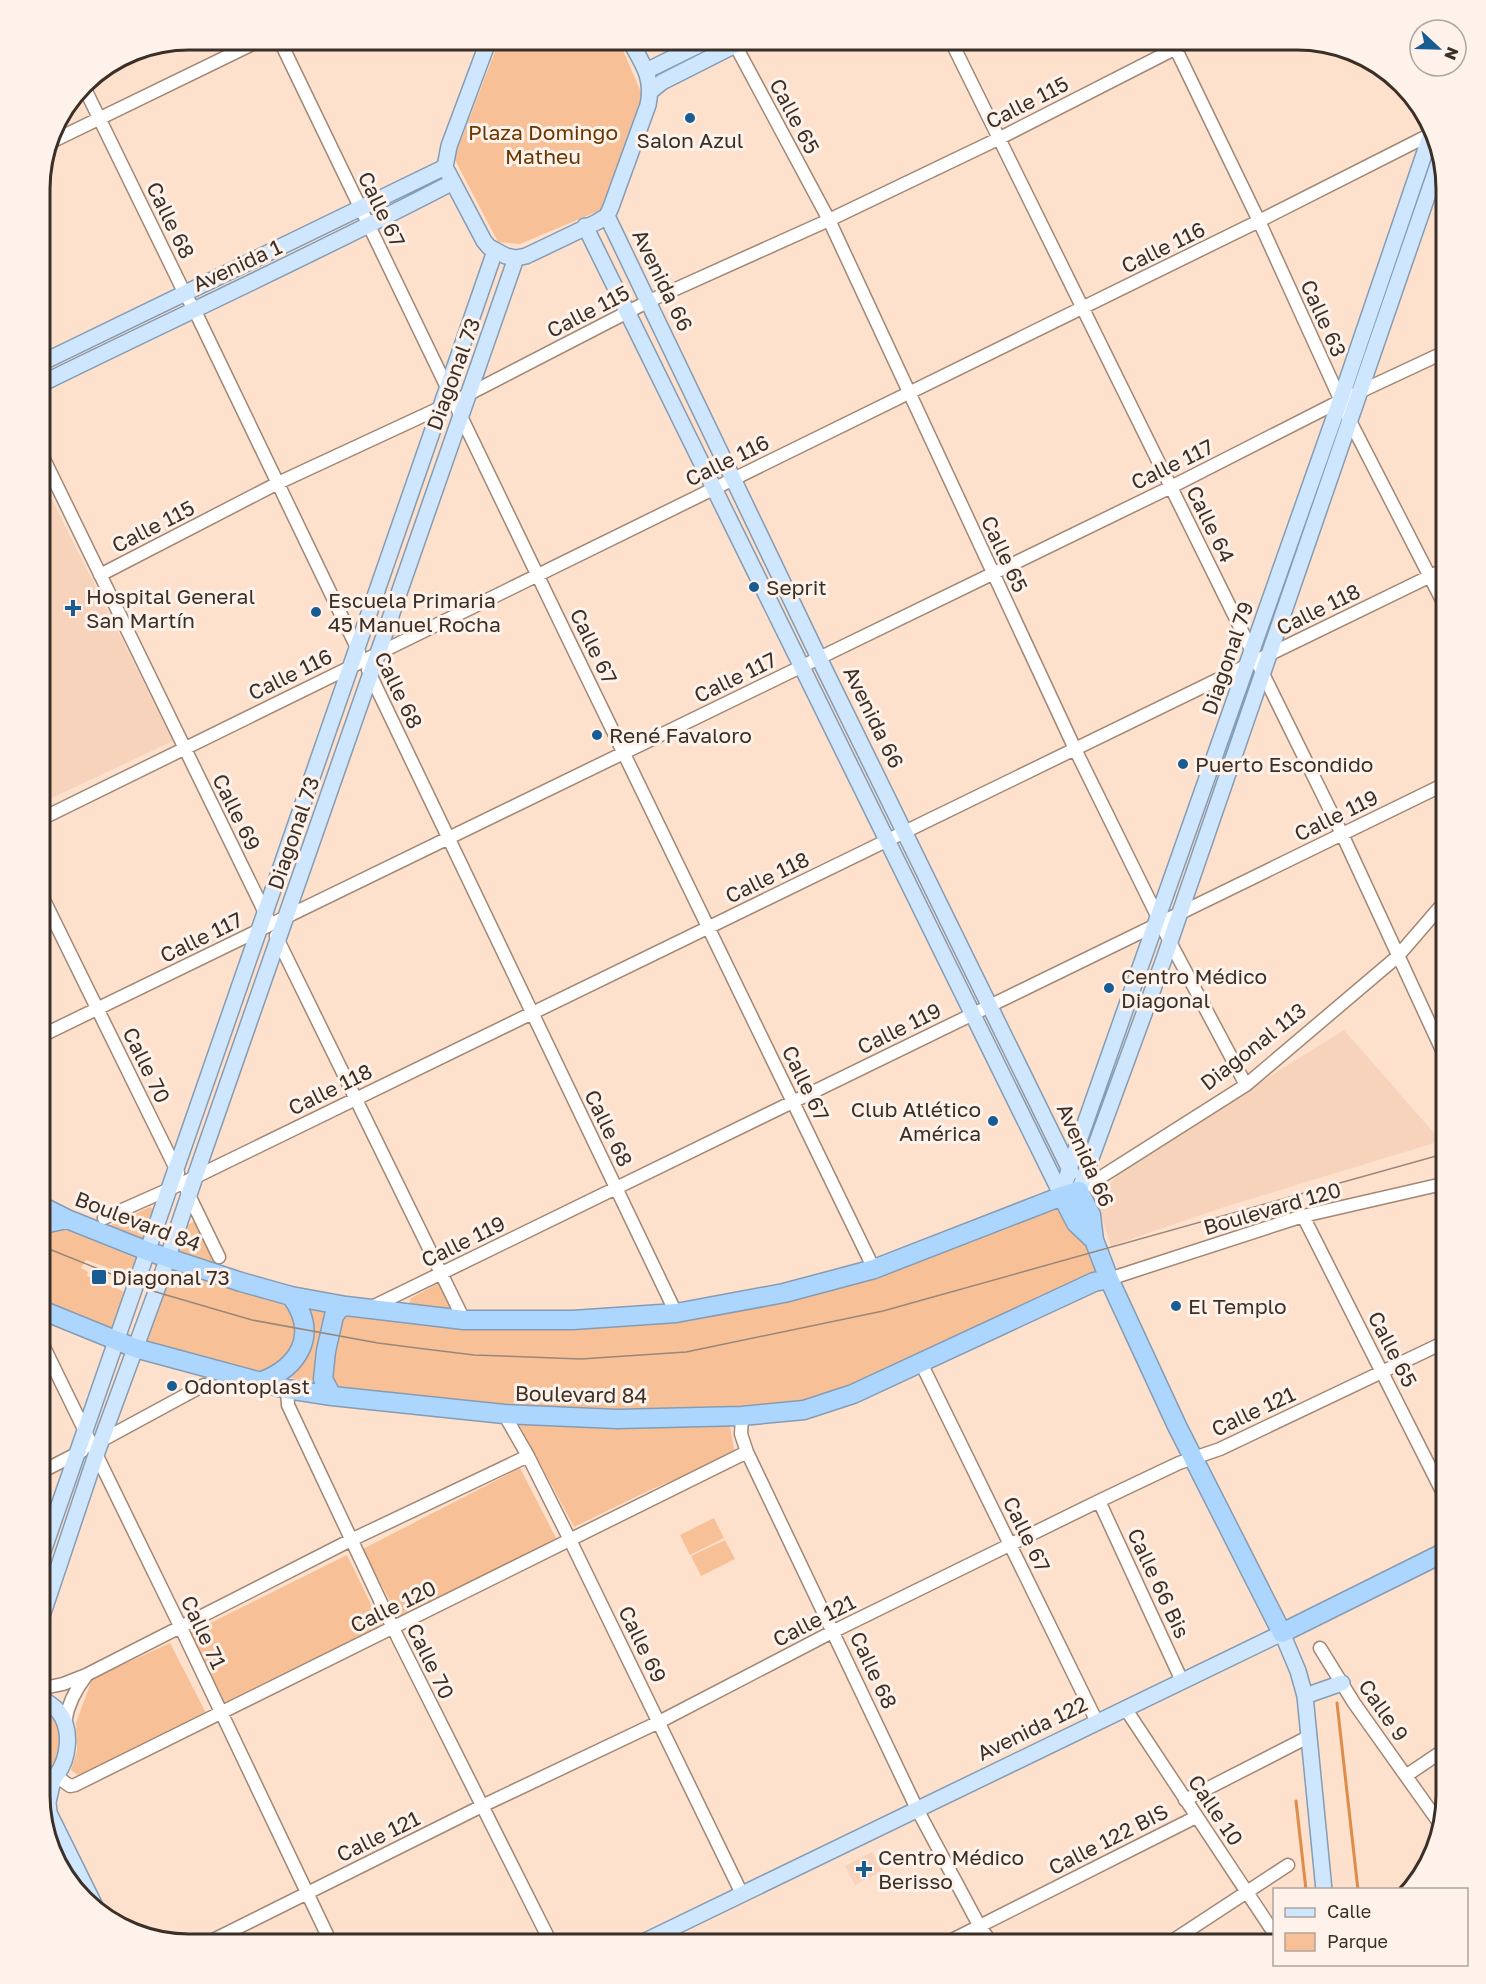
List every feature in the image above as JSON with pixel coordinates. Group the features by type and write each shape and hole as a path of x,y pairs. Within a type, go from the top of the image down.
{"highway":[{"name":"Avenida 66","path":"1071,1194 1076,1223 1094,1240 1192,1458 1282,1633"},
{"name":"Boulevard 84","path":"50,1210 147,1251 248,1285 291,1296 346,1306 464,1320 573,1320 676,1313 784,1293 874,1269 1071,1194"},
{"path":"50,1223 67,1219"},
{"name":"Boulevard 84","path":"50,1314 135,1348 287,1389 332,1396 504,1414 617,1419 742,1416 804,1410 827,1404 1094,1282 1110,1279"},
{"path":"260,1382 288,1368 302,1346 304,1330 302,1316 291,1296"},
{"path":"332,1396 323,1379 326,1351 334,1316 339,1309 346,1306"},
{"name":"Avenida 122","path":"1282,1633 1436,1556"}],"main road":[{"path":"485,50 449,146 445,166 484,241 495,251 516,258 526,256 607,216 648,105 651,91 650,81 635,50"},
{"path":"646,71 689,50"},
{"path":"651,91 662,82 721,50"},
{"name":"Diagonal 79","path":"1071,1194 1180,913 1254,664 1428,140"},
{"name":"Avenida 1","path":"50,359 360,210 445,166"},
{"name":"Diagonal 79","path":"1071,1194 1069,1169 1157,922 1254,664 1270,654 1435,173"},
{"name":"Avenida 1","path":"50,381 368,226 453,182"},
{"name":"Avenida 66","path":"607,216 819,658 1069,1169"},
{"name":"Avenida 66","path":"585,226 973,1014 1071,1194"},
{"name":"Diagonal 73","path":"50,1531 175,1168 357,658 495,251"},
{"name":"Diagonal 73","path":"50,1591 96,1447 167,1258 189,1185 278,940 378,653 461,403 516,258"},
{"path":"1282,1633 1298,1671 1305,1696 1324,1888"},
{"name":"Avenida 122","path":"660,1934 1282,1633"},
{"path":"1305,1696 1342,1683"},
{"path":"50,1705 65,1722 68,1739 66,1754 54,1778 50,1794"},
{"path":"50,1781 54,1778"},
{"path":"52,1819 88,1891"}],"street":[{"path":"59,138 241,50"},
{"name":"Calle 67","path":"284,50 447,387 461,403 538,574 874,1269"},
{"name":"Calle 65","path":"743,50 828,220 1157,922 1170,942 1246,1085"},
{"name":"Calle 64","path":"955,50 1081,309 1171,487 1254,664 1342,834 1436,1038"},
{"name":"Calle 115","path":"100,575 278,483 440,408 461,403 648,301 998,140 1163,50"},
{"name":"Calle 63","path":"1177,50 1259,222 1340,401 1436,588"},
{"name":"Calle 68","path":"87,93 278,483 357,658 370,675 676,1313"},
{"name":"Calle 116","path":"50,814 357,658 378,653 1259,222 1426,135"},
{"name":"Calle 117","path":"50,1032 264,923 286,917 1436,356"},
{"name":"Calle 69","path":"50,472 264,923 278,940 464,1320"},
{"name":"Calle 118","path":"1270,654 1436,573"},
{"name":"Calle 118","path":"104,1218 168,1190 189,1185 356,1098 1254,664"},
{"name":"Calle 119","path":"369,1308 1157,922 1180,913 1436,788"},
{"name":"Diagonal 113","path":"1071,1194 1246,1085 1397,957 1436,912"},
{"name":"Calle 70","path":"50,913 175,1168 189,1185 219,1257"},
{"name":"Boulevard 120","path":"1110,1279 1303,1216 1436,1186"},
{"name":"Calle 65","path":"1303,1216 1436,1479"},
{"name":"Calle 121","path":"225,1934 482,1806 659,1722 834,1631 1099,1501 1179,1463 1220,1449 1436,1346"},
{"name":"Calle 71","path":"50,1359 85,1431 96,1447 327,1934"},
{"name":"Calle 67","path":"921,1363 1097,1722"},
{"path":"50,1468 96,1447 204,1385"},
{"name":"Calle 70","path":"287,1389 288,1405 351,1540 546,1934"},
{"name":"Calle 69","path":"504,1414 570,1540 742,1894"},
{"name":"Calle 68","path":"742,1416 741,1434 747,1452 917,1809 985,1934"},
{"name":"Calle 120","path":"54,1778 70,1786 75,1785 747,1452"},
{"path":"50,1687 86,1675 351,1540 528,1456"},
{"name":"Calle 66 Bis","path":"1099,1501 1182,1681"},
{"name":"Calle 9","path":"1320,1648 1435,1816"},
{"path":"65,1722 71,1699 86,1675"},
{"name":"Calle 10","path":"1125,1708 1273,1930"},
{"name":"Calle 122 BIS","path":"1185,1800 1310,1736"},
{"path":"1407,1775 1436,1755"},
{"name":"Calle 122 BIS","path":"965,1934 1196,1816"},
{"path":"1183,1934 1288,1865"}],"shaded area":[{"name":"Hospital General San Martín","path":"50,496 173,741 50,799"},
{"path":"1344,1030 1436,1135 1436,1143 1221,1208 1111,1246 1096,1199 1125,1167"},
{"name":"Centro Médico Berisso","path":"872,1852 882,1871 855,1885 845,1866"}],"green space":[{"name":"Plaza Domingo Matheu","path":"496,50 623,50 644,99 603,209 520,244 498,242 454,158"},
{"path":"150,1207 154,1209 149,1235 141,1241 109,1226"},
{"path":"1058,1208 1088,1246 1099,1272 848,1387 800,1403 617,1409 488,1405 335,1388 328,1384 329,1344 346,1312 437,1324 783,1299 869,1280"},
{"path":"195,1221 216,1259 223,1267 182,1255 178,1246 184,1227"},
{"path":"50,1230 67,1230 138,1259 132,1276 86,1260 81,1268 88,1272 87,1276 127,1293 112,1334 50,1305"},
{"path":"171,1269 283,1298 296,1313 296,1345 272,1370 260,1371 145,1344"},
{"path":"437,1284 445,1287 456,1311 409,1305 411,1298"},
{"path":"305,1304 331,1309 319,1383 286,1377"},
{"path":"729,1421 735,1454 650,1490 574,1527 518,1422"},
{"path":"520,1468 556,1538 399,1619 363,1549"},
{"path":"714,1518 724,1538 690,1555 680,1535"},
{"path":"725,1540 735,1559 701,1576 691,1556"},
{"path":"347,1555 383,1629 227,1708 190,1633"},
{"path":"170,1643 208,1717 79,1776 71,1770 77,1751 76,1723 92,1679"},
{"path":"50,1714 59,1726 62,1742 59,1757 51,1770"}],"waterway":[{"path":"1337,1703 1358,1888"},
{"path":"1296,1801 1306,1888"}],"tram line":[{"path":"50,1249 156,1292 252,1320 378,1343 474,1355 581,1359 686,1352 883,1311 1436,1156"}],"place":[{"name":"Salon Azul","path":"690,118"},
{"name":"Seprit","path":"754,587"},
{"name":"Hospital General San Martín","path":"73,608"},
{"name":"Escuela Primaria 45 Manuel Rocha","path":"316,612"},
{"name":"René Favaloro","path":"597,735"},
{"name":"Puerto Escondido","path":"1183,764"},
{"name":"Centro Médico Diagonal","path":"1109,988"},
{"name":"Club Atlético América","path":"993,1121"},
{"name":"Diagonal 73","path":"99,1277"},
{"name":"El Templo","path":"1176,1306"},
{"name":"Odontoplast","path":"172,1386"},
{"name":"Centro Médico Berisso","path":"864,1869"}]}
